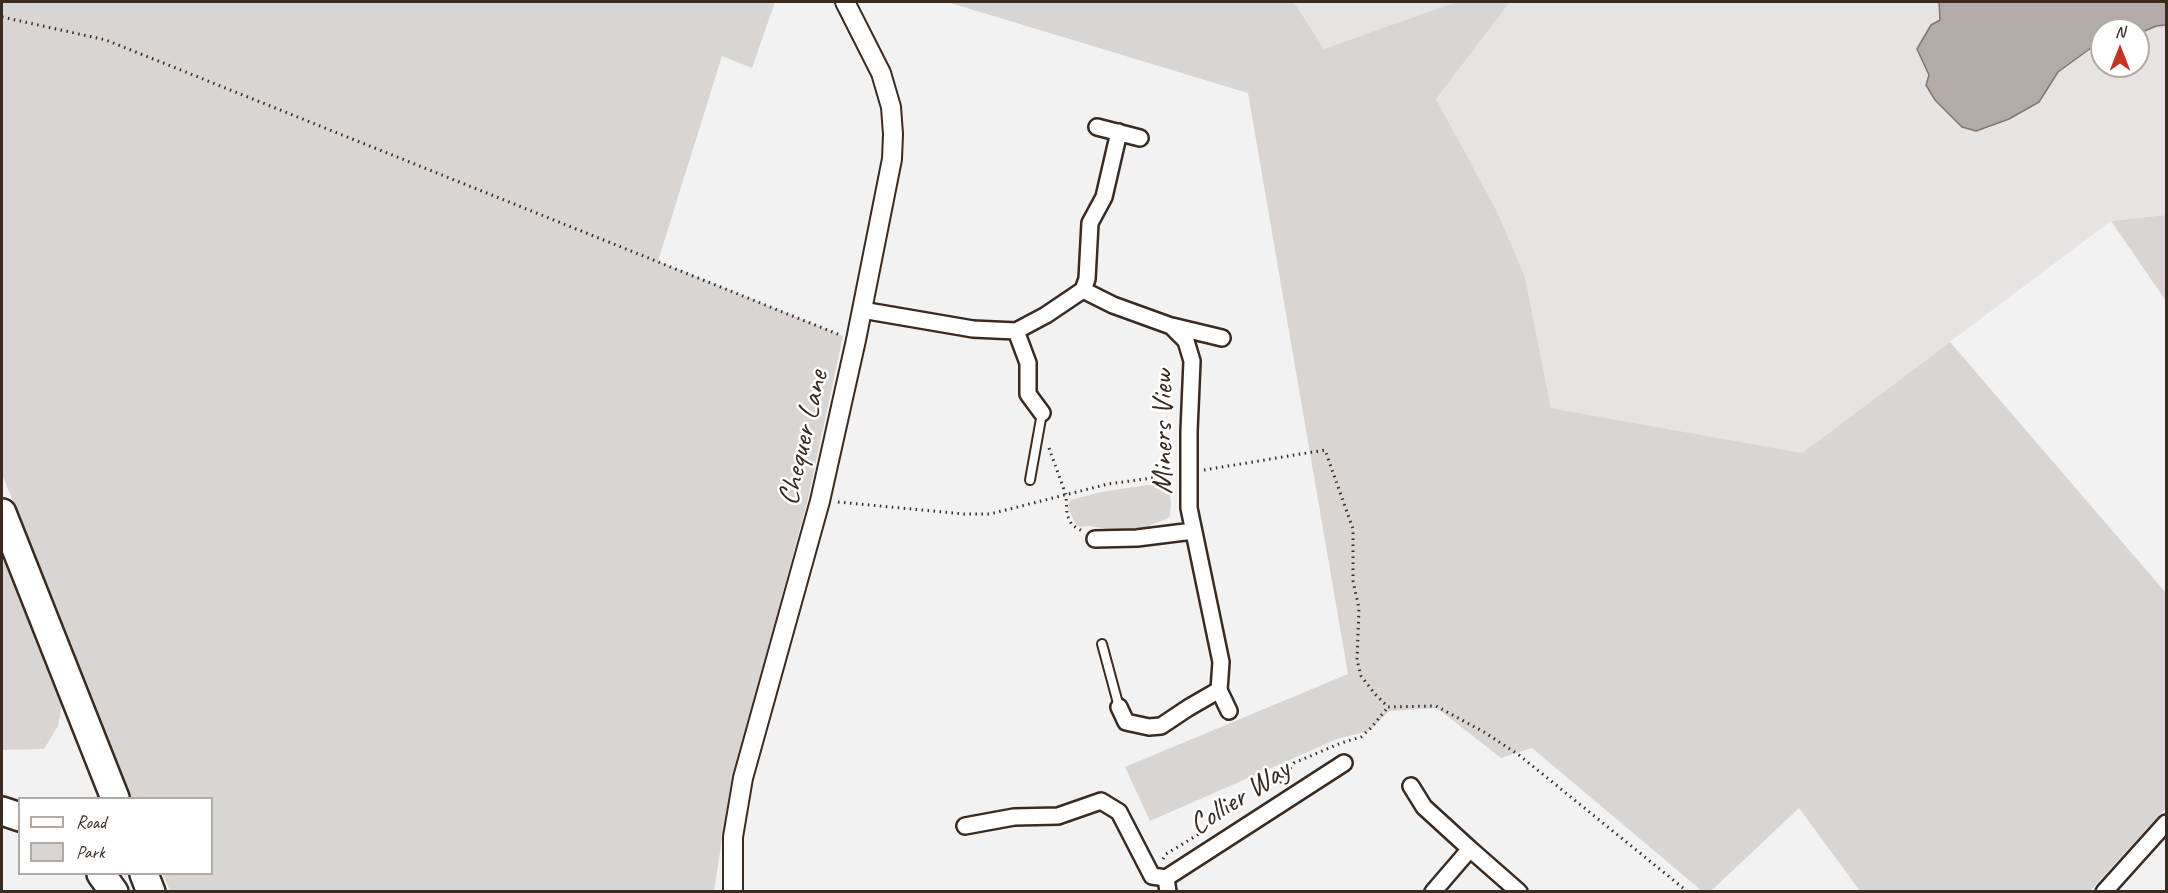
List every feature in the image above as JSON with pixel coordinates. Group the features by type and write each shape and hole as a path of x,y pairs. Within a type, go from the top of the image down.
{"highway":[{"path":"2,513 115,797"},
{"path":"2,811 18,816"},
{"path":"102,875 114,891"},
{"path":"145,875 152,891"}],"street":[{"name":"Chequer Lane","path":"733,891 733,837 743,778 820,501 856,340 892,159 891,107 881,74 845,2"},
{"path":"1097,127 1140,138"},
{"path":"862,310 973,329 1016,331 1046,315 1083,290 1087,279 1090,223 1104,197 1119,132"},
{"name":"Miners View","path":"1083,290 1113,305 1171,326 1186,341 1192,361 1189,508 1221,662 1219,690"},
{"path":"1171,326 1222,338"},
{"path":"1016,331 1028,363 1028,394 1041,417"},
{"name":"Miners View","path":"1095,539 1137,538 1193,531"},
{"path":"1119,707 1121,716 1126,722 1149,727 1161,726 1219,690 1229,711"},
{"name":"Collier Way","path":"965,825 1014,817 1058,816 1101,801 1119,812 1152,876 1167,885 1344,763"},
{"path":"1411,786 1424,807 1519,891"},
{"path":"2103,891 2166,823"},
{"path":"1433,891 1470,849"}],"lane":[{"path":"1030,480 1041,417"},
{"path":"1102,644 1119,707"}],"path":[{"path":"2,17 106,40 856,340"},
{"path":"1041,417 1065,495 1067,515 1072,525 1095,539"},
{"path":"820,501 963,514 990,514 1108,484 1325,450 1353,529 1353,581 1359,608 1357,660 1361,675 1375,694 1388,707 1437,706 1484,732 1519,755 1688,891"}],"shaded area":[{"path":"1294,2 1456,2 1324,49"},
{"path":"1510,2 2166,2 2166,215 2111,221 1802,453 1551,408 1525,277 1436,99"},
{"path":"1939,2 2166,2 2166,25 2150,29 2150,18 2090,18 2090,49 2058,72 2039,102 2009,119 1976,131 1962,127 1935,100 1926,85 1929,75 1917,49 1931,25 1940,20"}],"green space":[{"path":"2,2 775,2 752,68 722,56 658,261 843,336 808,499 730,788 714,891 170,891 163,875 213,875 213,797 132,797 2,474"},
{"path":"947,2 1294,2 1324,49 1456,2 1510,2 1436,99 1497,212 1525,277 1551,408 1802,453 1950,342 2166,593 2166,808 2090,891 1860,891 1799,808 1711,891 1702,891 1532,748 1501,758 1437,708 1389,711 1369,731 1337,739 1150,821 1125,767 1348,674 1248,93"},
{"path":"2166,215 2166,301 2111,221"},
{"path":"1169,482 1170,516 1150,525 1148,530 1126,532 1090,526 1080,527 1076,525 1067,506 1071,500 1101,492"},
{"path":"2,558 63,699 58,726 44,749 2,750"}]}
